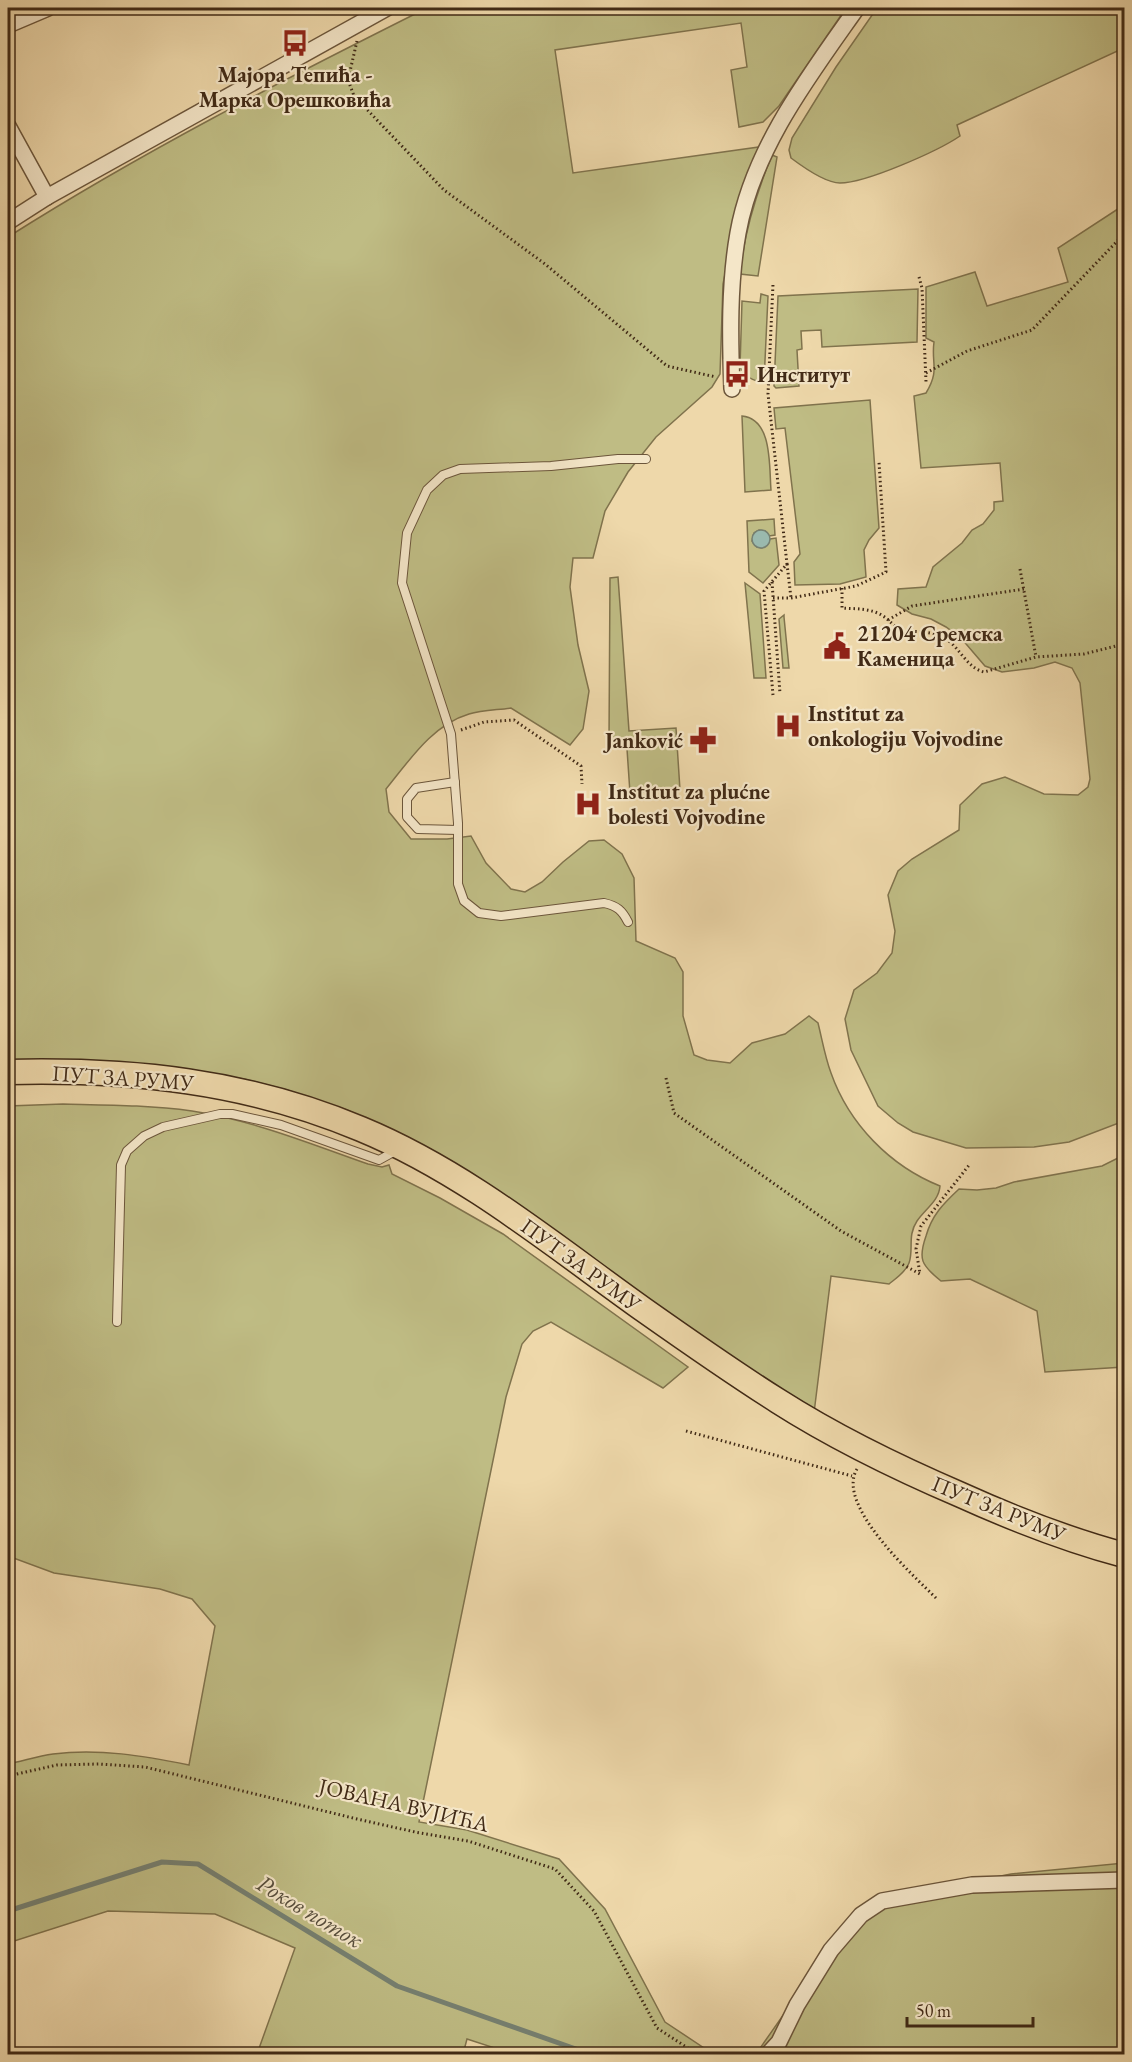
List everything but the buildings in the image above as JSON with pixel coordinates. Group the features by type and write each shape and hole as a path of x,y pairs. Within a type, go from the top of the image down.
{"main road":[{"name":"ПУТ ЗА РУМУ","path":"8,1072 136,1076 209,1083 276,1098 320,1113 401,1148 424,1159 524,1223 699,1349 779,1402 868,1452 990,1508 1095,1547 1125,1555"}],"street":[{"path":"8,25 48,8"},
{"path":"8,222 365,14 387,8"},
{"path":"732,385 732,279 739,231 750,193 775,133 804,83 857,8"},
{"path":"8,126 48,197"},
{"path":"768,2055 778,2042 797,2005 831,1950 861,1915 882,1901 972,1885 1125,1880"}],"lane":[{"path":"628,922 623,911 604,903 501,916 479,913 464,902 458,884 458,830 451,734 402,584 407,533 427,490 443,475 460,469 551,466 618,459 646,459"},
{"path":"455,782 416,788 407,799 407,817 418,829 458,830"},
{"path":"117,1322 121,1165 127,1151 144,1136 163,1127 197,1118 232,1114 281,1125 379,1160 401,1148"}],"path":[{"path":"365,14 348,80 354,96 444,190 545,264 667,366 732,385"},
{"path":"926,373 968,351 1032,330 1125,234"},
{"path":"919,277 922,288 926,382"},
{"path":"773,284 768,393 791,598"},
{"path":"773,598 791,598 842,588 869,581 886,572 879,462"},
{"path":"773,694 764,591 787,564"},
{"path":"1020,569 1036,657"},
{"path":"772,581 780,694"},
{"path":"842,588 842,608 869,610 888,620 895,627 924,631 942,637 984,672 1036,657 1084,654 1125,644"},
{"path":"888,620 912,606 1024,589"},
{"path":"451,734 484,722 514,720 581,766 582,784"},
{"path":"666,1078 674,1113 841,1231 920,1274 916,1249 921,1226 970,1164"},
{"path":"686,1431 853,1476"},
{"path":"868,1452 853,1476 858,1505 869,1525 896,1558 936,1599"},
{"name":"ЈОВАНА ВУЈИЋА","path":"8,1776 57,1765 99,1764 145,1767 392,1827 468,1840 555,1869 594,1911 657,2028 697,2055"}],"shaded area":[{"path":"427,8 846,8 779,106 763,122 739,127 731,70 747,67 741,23 555,50 573,173 759,147 743,185 723,284 720,374 712,387 656,437 628,472 605,511 593,558 573,558 570,587 578,645 589,691 583,729 570,745 511,708 469,714 444,726 433,735 386,789 389,812 411,839 471,836 486,863 511,889 525,892 542,882 589,841 604,840 622,854 634,878 636,941 675,958 683,972 683,1016 694,1055 707,1060 730,1063 752,1043 785,1034 809,1016 818,1023 831,1073 839,1092 860,1126 888,1155 904,1167 940,1186 934,1201 914,1227 909,1263 897,1278 889,1284 831,1276 814,1413 779,1391 460,1167 401,1134 347,1110 287,1090 244,1079 200,1073 8,1064 8,237 162,146 267,89"},
{"path":"877,8 1124,8 1124,48 957,125 960,136 919,157 867,178 852,182 834,182 814,174 796,162 791,158 789,150 792,138 836,67"},
{"path":"772,155 777,157 758,276 740,274 751,213"},
{"path":"1124,205 1124,1121 1069,1142 1034,1147 966,1148 913,1132 878,1106 851,1050 845,1019 854,990 877,973 892,953 895,931 888,895 898,871 912,859 959,830 960,805 982,784 1005,777 1044,794 1078,795 1088,787 1090,779 1080,683 1072,668 1055,662 1034,668 1002,672 985,666 961,638 946,627 931,619 912,614 897,605 898,589 926,587 933,567 962,543 972,530 983,524 994,510 994,502 1003,501 1000,463 921,468 914,396 926,393 933,378 934,367 934,342 926,338 926,287 975,272 987,306 1068,282 1058,248"},
{"path":"918,289 917,342 822,347 821,330 801,331 802,349 797,350 799,386 776,388 774,386 778,296"},
{"path":"761,294 768,296 764,382 750,378 740,367 742,301 760,303"},
{"path":"870,400 879,528 864,550 866,577 840,584 795,585 794,562 800,554 785,428 776,429 774,408"},
{"path":"742,416 752,419 764,435 769,457 771,490 745,492"},
{"path":"774,519 775,535 769,536 765,531 759,530 754,533 752,541 757,547 762,548 768,544 770,539 776,538 779,565 763,583 749,572 747,521"},
{"path":"618,577 629,731 676,728 680,790 630,793 627,749 615,747 609,741 610,578"},
{"path":"745,583 760,594 766,678 754,678"},
{"path":"784,615 789,668 783,668 779,619"},
{"path":"63,1104 160,1108 214,1115 281,1133 368,1164 382,1167 389,1165 392,1174 503,1234 688,1367 663,1388 551,1322 533,1331 522,1344 506,1397 419,1822 467,1830 559,1859 605,1909 665,2022 713,2054 513,2054 467,2039 463,2054 257,2054 295,1948 215,1914 108,1911 8,1943 8,1764 53,1754 104,1752 189,1765 215,1626 192,1599 160,1589 54,1573 8,1556 8,1106"},
{"path":"1124,1155 1124,1367 1045,1372 1037,1311 970,1279 941,1281 925,1266 923,1261 922,1250 928,1229 939,1210 959,1189 996,1188 1014,1182 1102,1166"},
{"path":"1124,1863 1124,2054 756,2054 814,1971 885,1899 1011,1874"}],"water":[{"path":"761,530 767,533 770,539 767,545 761,548 755,545 752,539 755,533"}],"waterway":[{"name":"Роков поток","path":"8,1911 162,1862 198,1864 397,1986 590,2054"}],"place":[{"name":"Мајора Тепића - Марка Орешковића","path":"295,43"},
{"name":"Институт","path":"737,374"},
{"name":"21204 Сремска Каменица","path":"837,646"},
{"name":"Institut za onkologiju Vojvodine","path":"788,726"},
{"name":"Janković","path":"703,740"},
{"name":"Institut za plućne bolesti Vojvodine","path":"588,804"}]}
